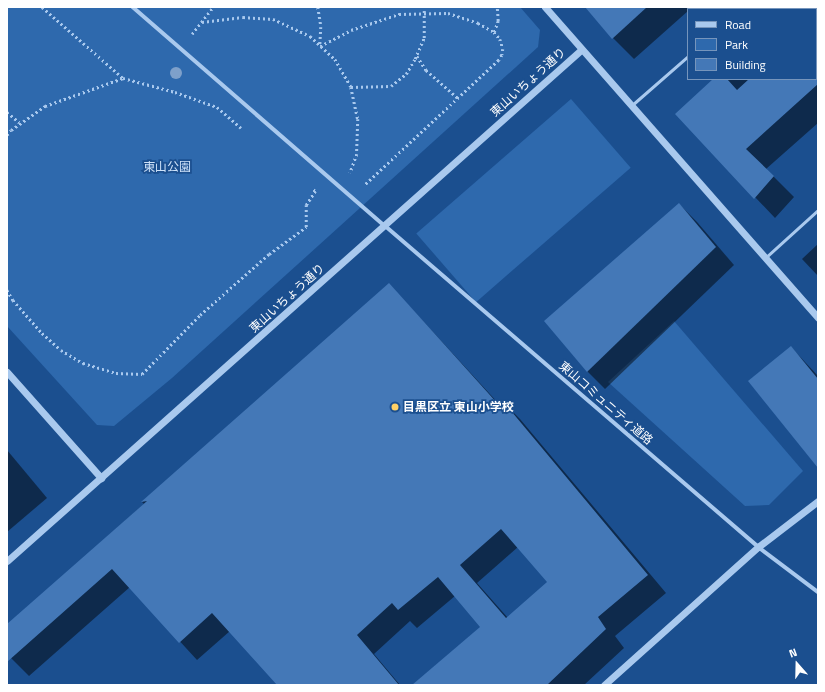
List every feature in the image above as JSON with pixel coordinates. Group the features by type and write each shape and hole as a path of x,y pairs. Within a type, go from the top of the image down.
{"street":[{"path":"133,7 384,225"},
{"path":"545,7 581,50 818,318"},
{"name":"東山いちょう通り","path":"7,561 581,50"},
{"name":"東山コミュニティ道路","path":"384,225 758,547 818,592"},
{"path":"7,372 101,478"},
{"path":"604,685 758,547 818,501"}],"lane":[{"path":"631,106 687,57"},
{"path":"765,258 818,210"}],"path":[{"path":"42,7 123,78 175,92 217,107 246,132"},
{"path":"180,48 213,7"},
{"path":"318,7 321,27 320,46"},
{"path":"351,87 391,86 406,74 417,56 424,38 424,7"},
{"path":"494,32 498,22 497,7"},
{"path":"320,46 351,30 399,14 448,13 478,23 494,32 500,39 503,49 499,60 352,197"},
{"path":"202,22 243,17 273,19 310,36 335,59 351,87 358,120 357,154 344,190"},
{"path":"417,56 426,70 458,98"},
{"path":"7,135 11,130 45,106 123,78"},
{"path":"7,112 19,122"},
{"path":"7,290 13,300 42,333 61,350 83,363 116,373 142,374 200,315 234,284 269,254 306,227 306,205 315,191 309,186"}],"green space":[{"name":"東山公園","path":"7,7 520,7 540,30 538,47 172,378 114,426 97,425 7,326"},
{"path":"571,99 631,168 476,302 416,233"},
{"path":"674,321 803,471 769,505 745,506 608,382"}],"building":[{"path":"585,7 647,7 612,39"},
{"path":"818,79 818,84 746,149 774,176 754,199 675,114 712,80 728,80 737,90 748,80"},
{"path":"679,203 716,247 587,372 544,321"},
{"name":"目黒区立 東山小学校","path":"389,283 498,404 502,400 648,575 598,617 606,629 547,685 412,685 480,627 438,577 398,610 392,603 357,635 399,685 277,685 212,613 179,643 112,569 7,662 7,624 147,501 141,502","holes":["501,529 547,582 506,618 460,565"]},
{"path":"791,346 818,379 818,468 748,381"}],"place":[{"name":"目黒区立 東山小学校","path":"395,407"}]}
